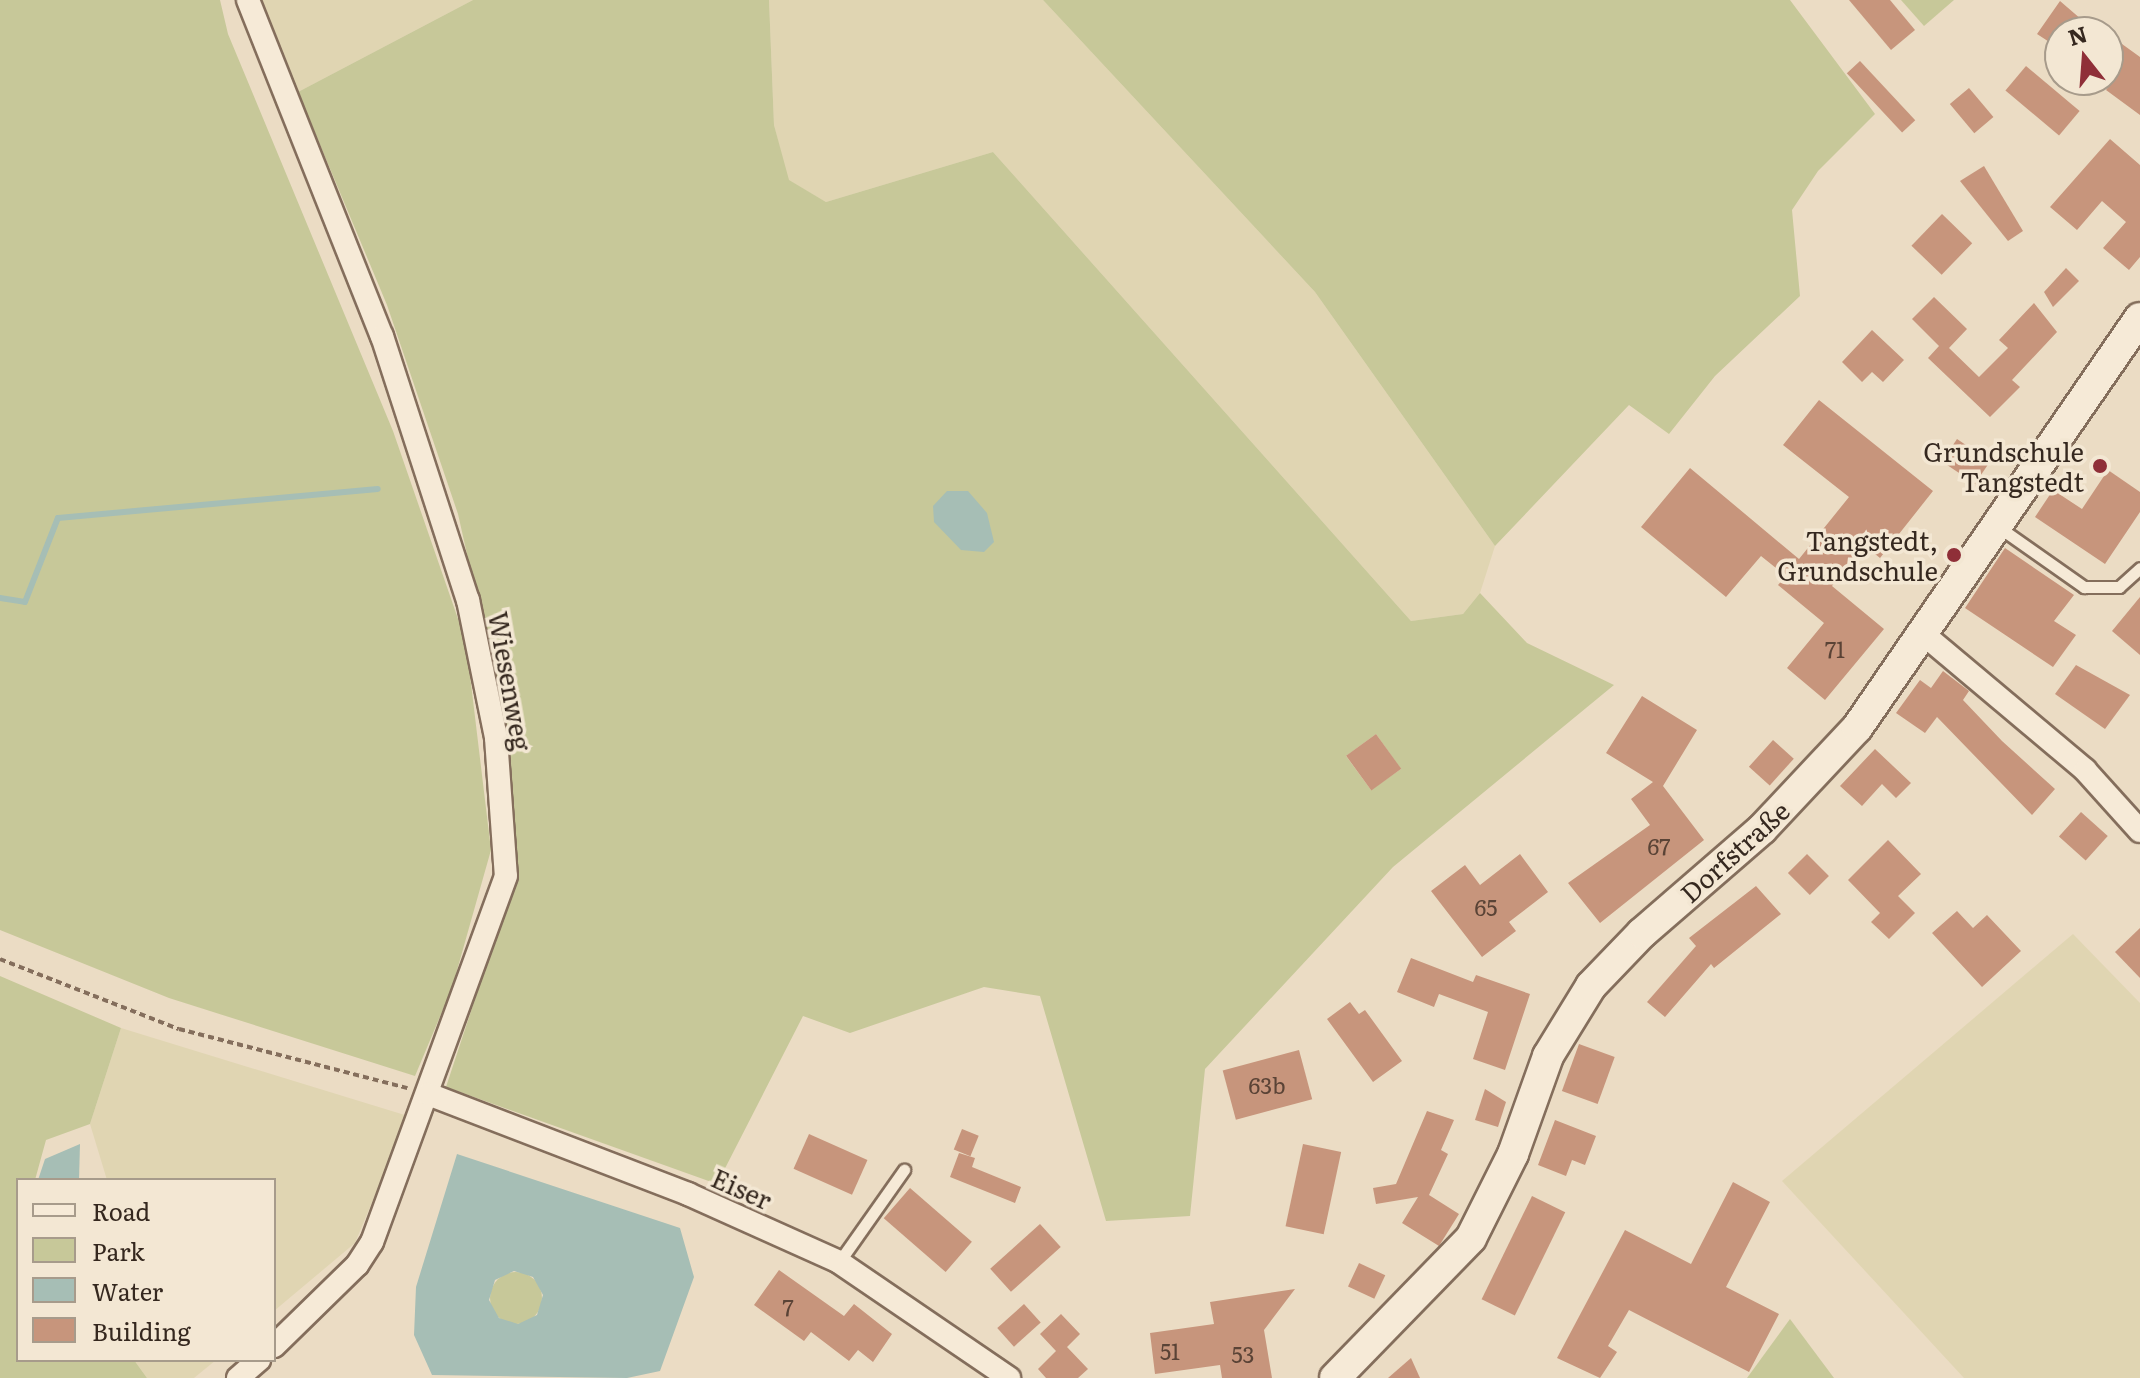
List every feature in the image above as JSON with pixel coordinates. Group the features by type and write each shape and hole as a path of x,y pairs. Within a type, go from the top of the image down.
{"main road":[{"name":"Dorfstraße","path":"1335,1378 1471,1238 1513,1154 1548,1056 1591,986 1810,781 1922,633 2140,318"}],"street":[{"name":"Wiesenweg","path":"248,0 382,336 468,600 496,738 506,876 372,1242 357,1265 276,1344"},
{"path":"1922,633 2085,770 2140,831"},
{"name":"Eiser","path":"428,1094 688,1194 839,1262 1009,1378"},
{"path":"238,1378 257,1362"}],"lane":[{"path":"1996,525 2084,587 2119,587 2140,568"},
{"path":"839,1262 904,1170"}],"path":[{"path":"0,959 179,1029 428,1094"}],"shaded area":[{"path":"261,0 473,0 298,92 287,77"},
{"path":"769,0 1043,0 1315,292 1495,546 1480,593 1463,614 1411,621 993,152 826,202 788,180 774,125"},
{"path":"2073,934 2140,1003 2140,1378 1964,1378 1782,1181"},
{"path":"121,1028 408,1116 355,1243 276,1309 276,1178 106,1178 90,1124"},
{"path":"135,1362 214,1362 194,1378 147,1378"}],"green space":[{"path":"0,0 220,0 228,34 393,431 466,642 491,850 452,988 415,1076 169,998 0,930"},
{"path":"473,0 769,0 774,125 789,180 826,202 993,152 1411,621 1463,614 1480,593 1527,643 1614,685 1393,867 1205,1069 1190,1216 1106,1221 1040,996 984,987 850,1033 803,1016 717,1184 446,1087 513,884 507,732 458,514 387,305 298,92","holes":["1376,734 1401,769 1371,790 1346,756"]},
{"path":"1043,0 1790,0 1875,114 1818,171 1792,210 1800,296 1715,376 1669,434 1629,405 1495,546 1315,292"},
{"path":"1901,0 1954,0 1924,26"},
{"path":"0,976 121,1028 90,1124 46,1140 36,1178 16,1178 16,1362 135,1362 147,1378 0,1378"},
{"path":"516,1272 534,1280 542,1298 534,1316 516,1324 498,1316 490,1298 498,1280"},
{"path":"1790,1319 1834,1378 1747,1378"}],"water":[{"path":"947,491 968,491 987,513 994,542 984,552 961,550 934,522 933,506"},
{"path":"80,1144 79,1178 39,1178 45,1159"},
{"path":"457,1154 680,1228 694,1277 660,1371 627,1378 432,1375 414,1335 416,1287","holes":["514,1271 533,1277 543,1295 537,1315 518,1324 499,1318 489,1300 495,1280"]}],"building":[{"path":"1849,0 1890,0 1915,30 1891,50"},
{"path":"2060,1 2077,16 2050,16"},
{"path":"2044,24 2044,39 2037,34"},
{"path":"2124,45 2140,57 2140,115 2114,96 2124,96"},
{"path":"1860,61 1915,120 1902,133 1847,73"},
{"path":"2026,66 2044,81 2044,96 2062,96 2080,111 2059,136 2005,91"},
{"path":"1969,88 1993,117 1974,133 1950,104"},
{"path":"2110,139 2140,165 2140,257 2129,270 2103,248 2126,222 2102,201 2077,230 2050,207"},
{"path":"1984,166 2023,231 2008,241 1960,181"},
{"path":"1942,214 1972,243 1942,275 1911,246"},
{"path":"2066,268 2079,281 2053,307 2044,292"},
{"path":"1934,297 1967,329 1949,348 1979,377 2008,348 1999,340 2034,303 2057,332 2012,380 2020,387 1990,417 1928,358 1939,346 1912,319"},
{"path":"1872,330 1904,360 1883,382 1872,372 1862,382 1842,362"},
{"path":"1819,400 1933,491 1880,558 1864,545 1832,586 1884,629 1825,700 1787,668 1824,623 1778,585 1786,576 1761,556 1726,597 1641,527 1690,468 1799,559 1849,497 1783,445"},
{"path":"1957,439 1990,461 1975,484 1942,461"},
{"path":"2108,470 2140,492 2140,512 2105,564 2035,517 2053,490 2082,509"},
{"path":"2005,548 2074,595 2054,621 2076,635 2053,667 1965,608"},
{"path":"2140,597 2140,655 2112,631"},
{"path":"2076,665 2130,695 2105,729 2055,694"},
{"path":"1943,671 1969,691 1963,700 2055,789 2032,815 1937,717 1925,733 1896,713 1920,680 1931,688"},
{"path":"1642,696 1697,730 1663,786 1704,840 1600,923 1568,883 1650,825 1631,799 1653,782 1606,753"},
{"path":"1376,734 1401,769 1371,791 1346,756"},
{"path":"1773,740 1794,759 1770,785 1749,767"},
{"path":"1875,749 1911,783 1896,798 1882,784 1862,806 1840,786"},
{"path":"2081,812 2108,836 2086,861 2059,837"},
{"path":"1888,840 1921,874 1898,896 1915,913 1889,939 1871,922 1880,913 1848,880"},
{"path":"1520,854 1548,892 1509,922 1516,931 1482,957 1431,891 1465,865 1480,885"},
{"path":"1807,854 1829,876 1810,895 1788,873"},
{"path":"1756,886 1781,914 1714,968 1711,964 1665,1017 1647,1002 1696,946 1689,938"},
{"path":"1957,911 1973,928 1987,915 2021,951 1982,987 1932,933"},
{"path":"2140,928 2140,978 2115,952"},
{"path":"1411,958 1473,982 1476,975 1530,994 1505,1070 1473,1059 1488,1012 1439,994 1434,1007 1397,992"},
{"path":"1350,1002 1359,1014 1365,1010 1402,1061 1373,1082 1327,1019"},
{"path":"1579,1044 1615,1057 1598,1104 1562,1091"},
{"path":"1299,1050 1312,1099 1236,1120 1223,1070"},
{"path":"1485,1089 1506,1102 1498,1127 1475,1120"},
{"path":"1427,1111 1454,1120 1441,1150 1448,1154 1429,1195 1459,1214 1439,1246 1402,1223 1418,1197 1376,1204 1373,1188 1396,1184"},
{"path":"1555,1120 1596,1136 1585,1165 1572,1160 1566,1176 1538,1165"},
{"path":"962,1129 979,1136 970,1156 954,1149"},
{"path":"809,1134 867,1160 852,1195 794,1169"},
{"path":"1303,1144 1341,1152 1324,1234 1286,1226"},
{"path":"959,1153 975,1158 972,1167 1021,1187 1015,1203 950,1177"},
{"path":"1733,1182 1770,1202 1726,1287 1779,1314 1749,1372 1629,1310 1608,1346 1617,1352 1600,1378 1557,1358 1625,1230 1691,1264"},
{"path":"910,1188 972,1242 946,1272 884,1218"},
{"path":"1532,1196 1565,1212 1515,1316 1482,1299"},
{"path":"1040,1224 1061,1247 1011,1292 990,1269"},
{"path":"1359,1263 1385,1275 1374,1299 1348,1287"},
{"path":"779,1270 844,1316 854,1304 892,1334 873,1362 858,1350 849,1361 811,1332 804,1341 754,1305"},
{"path":"1295,1289 1264,1330 1272,1378 1222,1378 1220,1365 1155,1374 1150,1333 1214,1324 1210,1302"},
{"path":"1024,1304 1041,1323 1014,1347 997,1328"},
{"path":"1061,1314 1080,1334 1067,1347 1088,1369 1078,1378 1046,1378 1038,1369 1056,1351 1040,1334"},
{"path":"1411,1358 1420,1378 1388,1378"}],"waterway":[{"path":"0,598 25,602 58,518 378,489"}],"place":[{"name":"Grundschule Tangstedt","path":"2100,466"},
{"name":"Tangstedt, Grundschule","path":"1954,555"}]}
